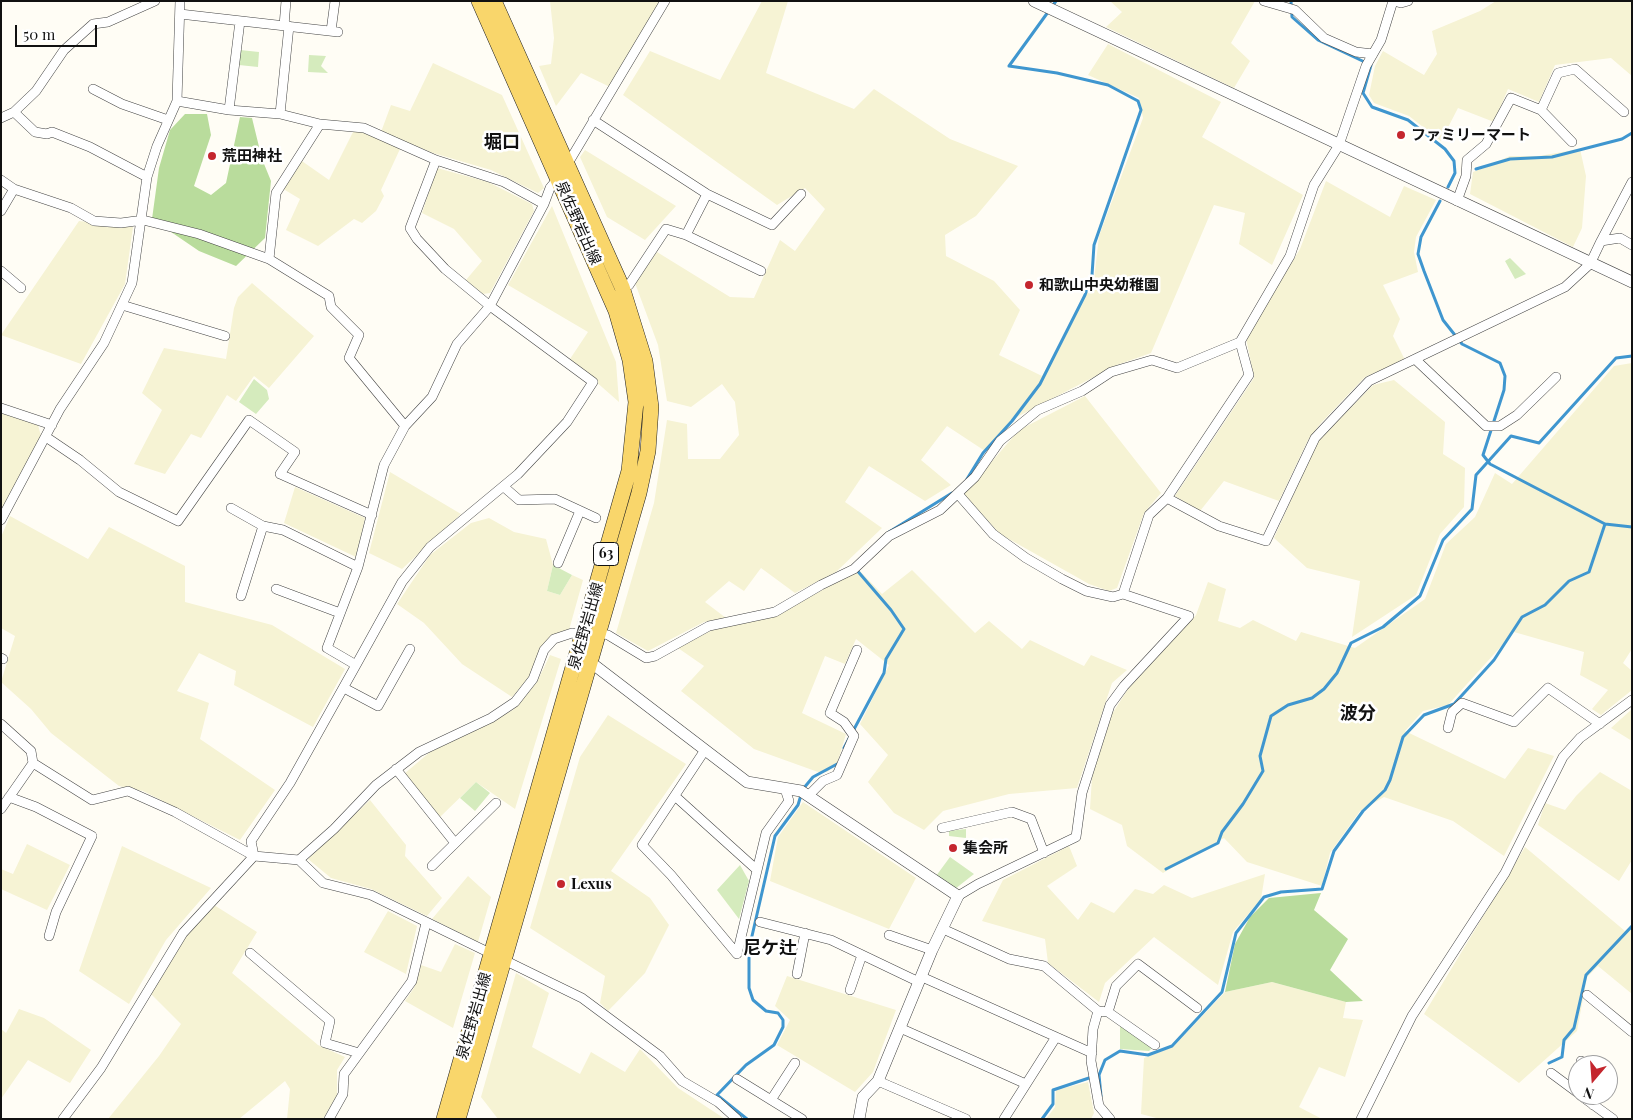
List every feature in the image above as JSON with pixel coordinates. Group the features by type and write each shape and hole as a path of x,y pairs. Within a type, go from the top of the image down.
{"main road":[{"name":"泉佐野岩出線","path":"479,1 616,311 630,360 636,402 629,471 584,635 585,658"},
{"name":"泉佐野岩出線","path":"444,1119 498,957 585,658 600,632 639,493 648,451 651,407 645,361 622,287 494,1"},
{"name":"泉佐野岩出線","path":"458,1119 498,957"}],"street":[{"path":"1,118 14,112 36,91 64,50 93,24 108,22 155,1"},
{"path":"1,520 52,425 104,343 132,283 143,220 147,177 177,101 180,1"},
{"path":"280,114 286,1"},
{"path":"180,14 334,32 335,1"},
{"path":"356,665 327,648 358,567 384,465 406,426 432,397 457,344 490,306 544,204 550,188 558,179 665,1"},
{"path":"1034,1 1590,264 1632,282"},
{"path":"1264,1 1295,10 1324,38 1370,60"},
{"path":"600,632 646,658 655,656 709,626 775,612 821,585 854,570 889,536 940,510 975,477 1000,441 1038,410 1082,391 1111,372 1152,360 1177,368 1240,342 1290,256 1314,185 1339,145 1370,60 1381,40 1394,1 1401,3 1408,1"},
{"path":"229,110 240,21"},
{"path":"1541,110 1558,73 1575,69 1624,112"},
{"path":"93,89 122,104 168,120"},
{"path":"1457,201 1466,176 1467,160 1486,144 1511,98 1541,110 1572,142"},
{"path":"177,101 229,110 280,114 320,124 364,128 436,160 504,182 544,204"},
{"path":"14,112 35,132 47,134 52,132 147,177"},
{"path":"593,120 707,194 772,224 801,194"},
{"path":"269,259 276,193 320,124"},
{"path":"254,856 251,841 290,783 402,582 430,547 518,474 567,422 593,382 490,306 445,269 417,239 410,228 436,160"},
{"path":"1,180 14,189 71,208 94,220 121,223 143,220 199,234 269,259 329,296 331,307 359,335 349,358 406,426"},
{"path":"1167,498 1219,526 1266,541 1315,438 1370,381 1566,286 1590,264 1631,184"},
{"path":"1,211 14,189"},
{"path":"686,235 707,194"},
{"path":"622,287 629,284 666,229 686,235 761,270"},
{"path":"1601,241 1620,238 1632,245"},
{"path":"1,271 21,288"},
{"path":"122,305 225,336"},
{"path":"1123,594 1148,515 1167,498 1249,375 1240,342"},
{"path":"1416,360 1486,426 1500,426 1517,415 1556,377"},
{"path":"1,408 52,425"},
{"path":"46,437 80,460 119,492 178,521 249,420 295,452 280,474 372,515"},
{"path":"504,487 519,500 555,499 596,518"},
{"path":"859,1119 863,1097 878,1081 932,950 958,896 978,884 1076,838 1082,793 1110,705 1124,686 1189,616 1123,594 1113,597 1086,591 1026,558 993,534 958,494"},
{"path":"231,508 263,526 283,530 358,567"},
{"path":"558,564 580,511"},
{"path":"240,596 263,526"},
{"path":"276,589 340,613"},
{"path":"298,860 334,829 376,784 419,752 491,718 515,702 533,679 544,650 554,639 565,634 584,635"},
{"path":"344,688 378,706 410,649"},
{"path":"808,796 823,781 837,775 854,736 844,722 830,713 856,650"},
{"path":"585,658 747,782 801,791 958,896"},
{"path":"1448,728 1452,712 1462,704 1514,722 1548,688 1600,724"},
{"path":"1361,1119 1412,1016 1505,873 1563,758 1580,738 1632,700"},
{"path":"1,724 31,751 33,763 1,809"},
{"path":"705,750 676,797 642,845 671,875 736,954 766,833 789,800 785,788"},
{"path":"33,763 92,800 128,791 174,812 254,856 298,860 323,883 370,895 582,998 660,1056 682,1081 718,1102 737,1119"},
{"path":"396,769 454,843"},
{"path":"676,797 757,870"},
{"path":"9,798 36,807 92,836 56,912 49,936"},
{"path":"432,866 496,803"},
{"path":"942,828 1012,812 1031,819 1044,853"},
{"path":"63,1119 101,1068 183,933 254,856"},
{"path":"760,922 831,940 1092,1053"},
{"path":"329,1119 343,1094 344,1074 412,982 426,923"},
{"path":"943,929 1009,959 1044,966 1098,1011 1108,1012 1155,1044"},
{"path":"798,974 805,933"},
{"path":"889,936 932,950"},
{"path":"250,952 330,1021 325,1043 359,1053"},
{"path":"850,990 862,955"},
{"path":"1108,1012 1116,986 1138,964 1197,1008"},
{"path":"1587,995 1632,1032"},
{"path":"1098,1011 1093,1030 1094,1082 1099,1106 1110,1119"},
{"path":"900,1028 1026,1084"},
{"path":"1004,1119 1056,1037"},
{"path":"771,1100 795,1063"},
{"path":"1551,1073 1568,1086"},
{"path":"737,1079 802,1119"},
{"path":"878,1081 966,1119"},
{"path":"1594,1105 1612,1119"}],"shaded area":[{"path":"550,1 661,1 610,87 581,73 556,106 539,66 551,64 554,38"},
{"path":"762,1 788,1 766,73 854,109 874,89 950,139 1018,166 976,216 945,235 946,256 994,281 1020,310 999,355 1042,376 1094,280 1099,236 1143,118 1139,98 1088,75 1108,44 1221,102 1202,137 1303,195 1272,265 1239,244 1245,213 1214,205 1151,353 1117,365 1013,419 985,451 947,426 921,460 951,485 925,501 869,466 845,502 882,528 836,572 795,593 761,568 744,591 729,581 705,602 726,618 704,622 648,651 616,633 654,503 667,420 687,424 688,459 720,459 739,435 735,402 722,384 691,407 667,401 658,345 635,283 657,252 730,297 754,298 780,240 795,251 825,209 805,188 777,205 623,95 650,51 720,80"},
{"path":"1110,1 1255,1 1231,43 1250,61 1234,88 1106,27 1122,12"},
{"path":"1496,1 1632,1 1632,76 1611,58 1555,65 1539,102 1508,89 1494,122 1458,108 1441,141 1409,116 1374,103 1369,95 1375,66 1383,51 1424,75 1437,54 1432,31 1480,11"},
{"path":"433,63 502,95 544,188 538,193 491,170 433,153 381,132 391,105 410,111"},
{"path":"353,132 364,132 400,149 381,190 384,196 376,211 362,223 354,219 318,246 286,230 300,199 280,187 299,159 329,180"},
{"path":"1580,149 1586,176 1582,228 1573,247 1470,194 1473,172 1510,156 1539,156"},
{"path":"585,150 676,206 645,240 607,217 580,157"},
{"path":"437,168 488,182 532,204 534,211 490,293 483,294 466,280 482,261 454,229 422,213"},
{"path":"1326,181 1390,217 1404,186 1436,200 1416,237 1414,252 1418,272 1383,285 1400,319 1393,336 1405,360 1365,377 1321,423 1308,440 1279,501 1224,481 1200,511 1175,496 1254,378 1246,338 1300,249"},
{"path":"552,206 616,362 619,402 570,359 588,332 508,285"},
{"path":"79,221 133,227 125,284 81,364 1,335"},
{"path":"252,283 314,336 269,388 254,376 236,401 227,395 201,438 191,434 165,474 134,464 162,410 142,393 164,348 226,359 234,308 238,297"},
{"path":"1632,363 1632,649 1623,663 1632,671 1632,690 1601,715 1592,709 1608,690 1580,675 1584,652 1514,632 1448,705 1423,711 1405,731 1505,779 1528,748 1554,756 1504,856 1453,821 1384,797 1360,811 1330,853 1322,886 1247,862 1224,838 1163,873 1127,846 1122,825 1090,809 1092,777 1112,714 1128,689 1196,615 1208,582 1226,589 1218,621 1240,628 1253,620 1296,641 1301,632 1355,648 1425,599 1446,544 1475,517 1495,473 1512,484 1614,366"},
{"path":"1394,380 1445,422 1443,454 1465,468 1464,507 1440,534 1416,595 1352,637 1360,581 1307,568 1274,538 1317,442 1373,385"},
{"path":"1085,396 1161,493 1144,513 1117,588 1109,591 1089,584 1000,534 964,494 1019,430"},
{"path":"1,413 38,425 41,436 1,511"},
{"path":"390,472 461,514 402,569 369,553"},
{"path":"295,487 365,518 356,557 284,523"},
{"path":"10,516 88,559 109,527 185,566 185,602 272,625 345,669 313,727 234,685 236,671 199,653 177,691 209,703 200,739 275,790 240,840 143,791 119,786 51,733 31,709 1,682 15,636 1,628 1,537"},
{"path":"489,518 514,532 546,539 553,565 547,591 560,595 572,575 583,580 569,630 553,635 541,647 531,675 512,697 462,664 424,623 397,604 430,555 471,523"},
{"path":"859,570 882,594 912,570 975,633 989,621 1022,649 1030,640 1084,666 1091,655 1127,670 1112,683 1077,788 1009,794 943,811 924,830 894,813 868,782 888,755 860,724 889,665 856,639 845,664 825,656 802,713 846,734 837,764 827,772 818,772 754,749 681,691 704,666 678,648 714,629 775,616"},
{"path":"550,655 561,659 515,809 476,782 439,818 404,774 430,752 513,710 537,682"},
{"path":"1632,709 1632,741 1611,728"},
{"path":"608,715 686,764 611,871 650,898 669,925 645,973 608,1011 600,1003 605,976 530,928 580,757"},
{"path":"1600,772 1632,791 1632,860 1619,881 1538,825 1545,803 1565,810"},
{"path":"370,800 406,845 405,856 442,898 427,916 371,889 331,878 308,859"},
{"path":"803,802 916,878 889,929 770,881 778,837"},
{"path":"27,844 70,865 47,910 1,889 1,869 13,874"},
{"path":"122,846 211,888 166,940 129,1004 79,971"},
{"path":"1069,846 1077,866 1047,886 1078,920 1091,902 1114,913 1135,889 1153,894 1164,885 1192,898 1265,874 1261,899 1233,932 1218,985 1154,937 1105,983 1099,1002 1048,963 1045,939 982,921 1003,880"},
{"path":"1525,847 1625,931 1632,925 1632,994 1598,966 1587,977 1577,1031 1519,1083 1424,1014"},
{"path":"468,876 491,897 478,942 432,919"},
{"path":"214,905 257,932 232,973 318,1045 345,1057 337,1070 337,1095 323,1119 287,1119 290,1089 285,1081 239,1119 108,1119 159,1056 181,1024 151,994 189,932"},
{"path":"388,911 417,926 406,974 364,952"},
{"path":"455,944 475,953 453,1028 405,1001 414,988 421,965 441,972"},
{"path":"516,973 549,993 532,1047 580,1074 591,1052 625,1072 640,1049 678,1088 725,1119 498,1119 481,1097"},
{"path":"787,976 896,1010 873,1072 855,1092 777,1045 790,1020 775,1006"},
{"path":"1272,982 1346,1002 1343,1018 1363,1020 1345,1077 1319,1067 1299,1107 1322,1119 1160,1119 1141,1114 1144,1058 1173,1047 1225,992"},
{"path":"19,1009 44,1018 91,1050 70,1083 28,1060 1,1099 1,1029 6,1033"},
{"path":"1088,1082 1094,1113 1091,1119 1046,1119 1055,1107 1056,1090"}],"green space":[{"path":"240,50 259,52 258,67 239,65"},
{"path":"309,55 326,56 321,66 328,73 308,72"},
{"path":"185,114 207,114 211,135 194,186 211,195 226,183 240,117 252,118 262,159 271,181 265,238 236,266 199,251 152,219 159,168 170,130"},
{"path":"1510,258 1526,274 1515,279 1505,261"},
{"path":"254,379 267,390 269,399 256,414 239,402"},
{"path":"553,565 572,575 560,595 547,591"},
{"path":"476,782 490,793 475,811 460,798"},
{"path":"966,829 966,838 949,836 949,831"},
{"path":"950,857 974,874 955,889 936,876"},
{"path":"740,865 749,881 739,919 717,890"},
{"path":"1321,893 1314,910 1348,939 1330,970 1363,1001 1346,1002 1272,982 1225,992 1235,944 1250,917 1269,898"},
{"path":"1120,1025 1152,1048 1149,1051 1120,1049"}],"waterway":[{"path":"967,479 983,453 1012,421 1040,384 1085,295 1092,275 1094,245 1141,110 1138,101 1108,85 1057,73 1009,66 1056,1"},
{"path":"1291,1 1292,17 1318,40 1371,65 1363,93 1372,107 1408,120 1445,149 1454,161 1455,173 1448,187"},
{"path":"1476,169 1510,159 1552,157 1622,139 1632,133"},
{"path":"1440,201 1421,237 1418,254 1424,271 1443,320 1462,344 1500,363 1505,376 1504,390 1483,455 1490,464 1605,524 1632,527"},
{"path":"1166,869 1218,843 1222,832 1243,804 1263,771 1260,756 1271,716 1288,705 1312,698 1324,689 1337,673 1351,643 1383,627 1420,596 1443,540 1472,509 1476,475 1511,436 1539,443 1616,358 1632,356"},
{"path":"889,532 952,493"},
{"path":"1101,1096 1099,1075 1105,1060 1120,1051 1148,1055 1172,1046 1222,992 1236,933 1264,897 1281,892 1322,889 1334,851 1363,811 1385,790 1390,780 1403,737 1424,715 1454,704 1494,660 1522,617 1545,605 1569,581 1589,572 1605,524"},
{"path":"844,748 884,673 886,659 904,629 891,610 855,568"},
{"path":"803,789 813,777 839,763"},
{"path":"747,1119 717,1095 746,1065 774,1045 783,1027 783,1020 778,1013 766,1011 753,1000 749,988 749,949 775,836 798,805 801,795"},
{"path":"1549,1063 1562,1057 1564,1040 1574,1028 1586,975 1632,926"},
{"path":"1042,1119 1053,1104 1053,1090 1092,1077"}],"place":[{"name":"ファミリーマート","path":"1401,135"},
{"name":"荒田神社","path":"212,156"},
{"name":"和歌山中央幼稚園","path":"1029,285"},
{"name":"集会所","path":"953,848"},
{"name":"Lexus","path":"561,884"}],"district":[{"name":"堀口","path":"502,142"},
{"name":"波分","path":"1358,713"},
{"name":"尼ケ辻","path":"770,948"}]}
